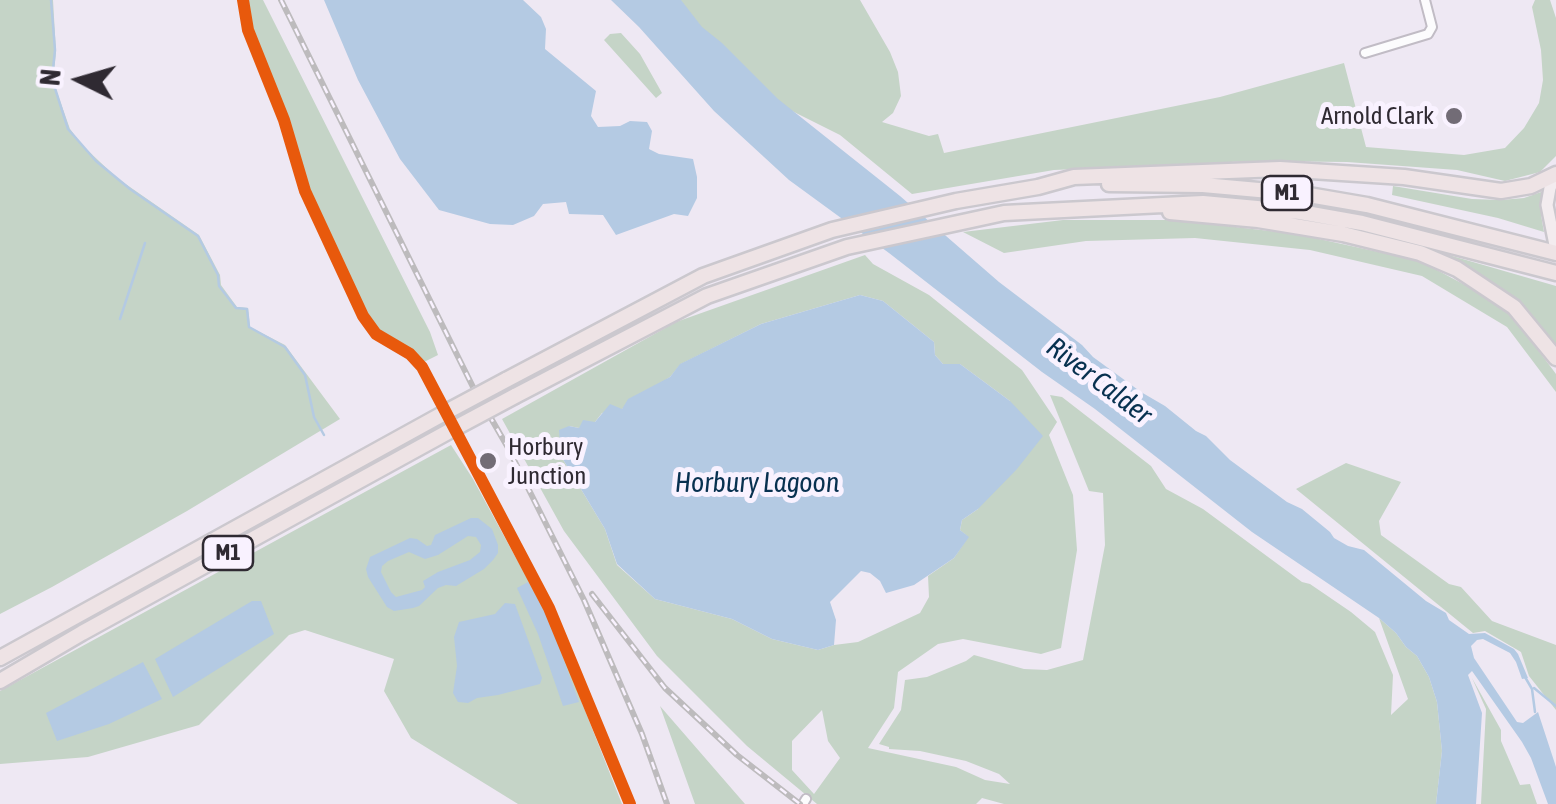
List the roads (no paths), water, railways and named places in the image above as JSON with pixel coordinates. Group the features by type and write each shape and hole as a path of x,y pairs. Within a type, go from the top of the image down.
{"highway":[{"path":"1038,187 1074,177 1280,169 1404,177 1502,191 1532,186 1556,174"},
{"name":"M1","path":"0,658 448,411 703,276 832,230 956,200 1038,187 1203,185 1303,194 1368,205 1556,251"},
{"name":"M1","path":"0,681 457,427 706,296 847,248 1004,213 1203,203 1300,212 1362,223 1556,273"},
{"path":"1104,206 1258,220 1342,234 1420,253 1457,269 1514,307 1556,358"}],"main road":[{"path":"1556,174 1547,205 1556,251"}],"street":[{"path":"1365,54 1428,34 1432,27 1425,0"}],"water":[{"path":"324,0 523,0 541,17 546,29 545,49 596,91 591,116 598,127 647,122 652,131 649,149 693,159 697,198 688,216 674,214 616,235 603,215 569,214 566,202 543,204 534,216 513,225 490,224 439,210 400,159 358,80"},
{"name":"River Calder","path":"611,0 681,0 702,27 778,99 1093,357 1206,436 1230,460 1302,509 1334,538 1364,550 1469,634 1485,633 1514,649 1528,678 1522,679 1510,653 1483,639 1471,646 1474,658 1517,722 1523,723 1538,712 1556,767 1556,804 1548,804 1522,742 1472,671 1468,675 1482,713 1476,804 1436,804 1442,751 1437,702 1417,656 1396,633 1252,532 789,180 714,111"},
{"name":"Horbury Lagoon","path":"860,295 883,301 934,342 935,355 943,364 960,364 1010,401 1043,436 1017,469 962,520 960,530 969,537 954,558 914,585 886,593 880,581 861,571 830,602 836,620 834,645 818,650 772,639 732,619 655,599 617,564 605,529 561,456 559,430 579,428 583,420 595,422 610,404 622,409 628,399 670,377 680,364 761,324"},
{"path":"478,518 492,529 498,553 484,569 456,586 438,588 419,606 394,611 387,607 368,577 370,557 410,538 431,545 435,535","holes":["468,536 476,537 480,552 470,560 423,581 422,590 396,597 391,592 381,572 388,561 409,552 425,559"]},
{"path":"528,582 548,617 579,702 563,706 517,588"},
{"path":"252,601 261,601 274,634 173,697 155,659"},
{"path":"505,603 515,604 542,678 540,684 468,703 458,702 453,693 457,666 454,637 459,622 495,614"},
{"path":"143,662 162,699 109,724 57,741 46,713"}],"waterway":[{"path":"51,0 55,50 52,79 68,129 96,161 130,189 198,236 218,275 219,286 236,308 247,309 249,327 285,347 305,375 314,417 324,435"},
{"path":"120,319 145,243"},
{"path":"1525,677 1532,689 1535,712"},
{"path":"1534,688 1556,706"}],"railway":[{"path":"281,0 473,387 584,600 642,734 667,804"},
{"path":"592,594 665,688 737,755 800,804"}],"place":[{"name":"Arnold Clark","path":"1454,116"},
{"name":"Horbury Junction","path":"488,461"}]}
